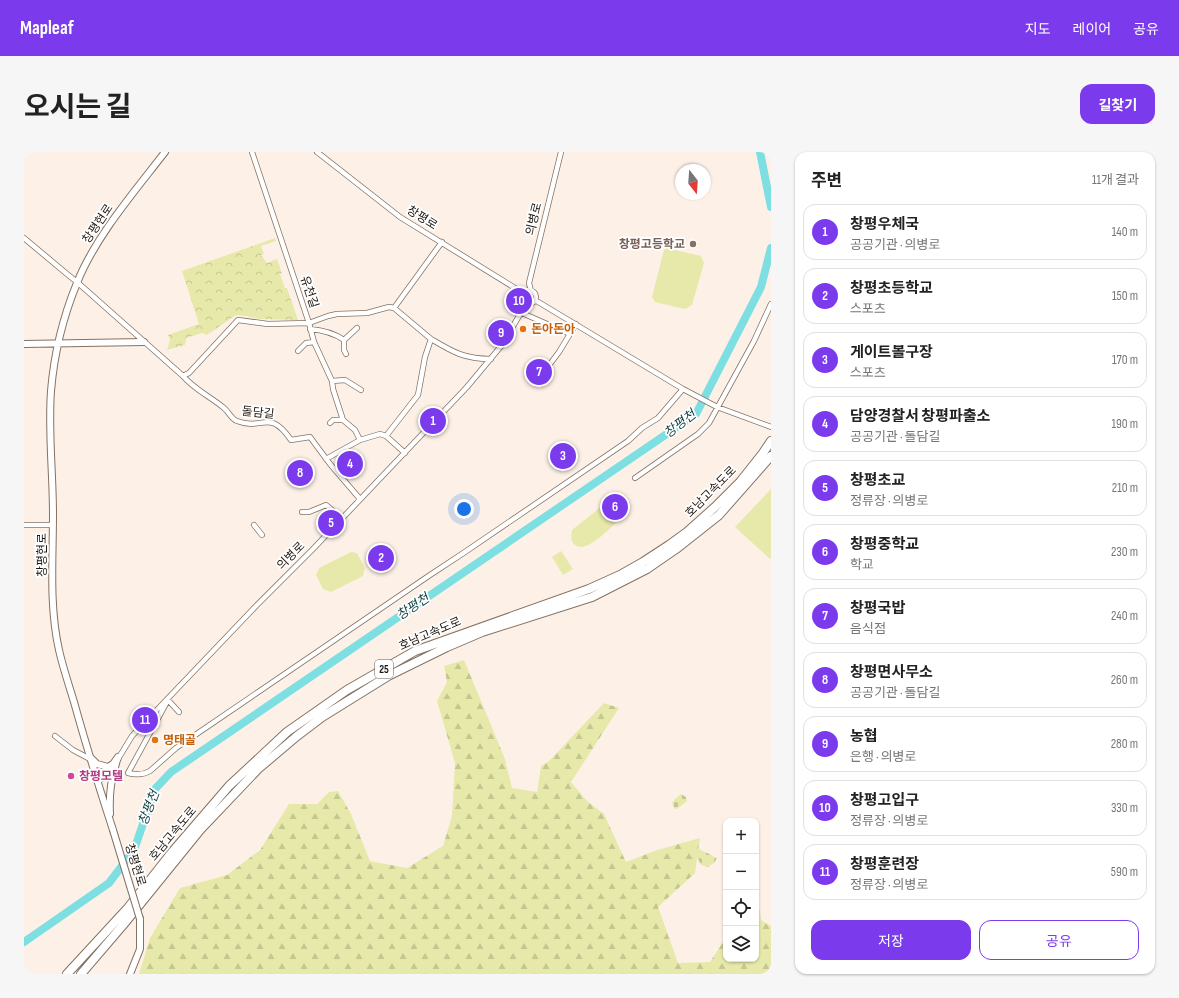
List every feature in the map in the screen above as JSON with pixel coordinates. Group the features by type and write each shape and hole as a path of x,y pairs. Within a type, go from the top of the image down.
{"highway":[{"name":"호남고속도로","path":"81,974 200,830 258,769 297,736 322,717 388,676 447,647 482,632 592,597 647,569 676,549 719,515 768,455 771,441"},
{"name":"호남고속도로","path":"67,974 127,909 173,851 229,786 287,732 347,690 415,651 589,589 620,575 643,562 675,541 715,507 768,455"}],"main road":[{"name":"창평현로","path":"130,974 140,949 140,919 90,759 59,650 56,632 53,602 51,393 58,344 69,304 77,282 93,250 165,152"},
{"path":"24,344 144,342"},
{"path":"88,751 94,762 105,766 111,766 118,757"},
{"path":"112,827 110,787 118,757"}],"street":[{"name":"유천길","path":"252,152 309,323 337,314 367,313 389,307 394,308"},
{"name":"창평로","path":"317,152 400,217 523,293"},
{"name":"의병로","path":"531,291 529,283 561,152"},
{"path":"24,238 77,282 183,376 189,373 238,320 268,324 309,323 314,342 332,381 333,389 344,420 355,430 360,440"},
{"path":"442,242 394,308 431,339 454,352 476,359 491,359"},
{"path":"526,291 531,291 534,293 535,300 532,304 526,304 522,300 523,293 526,291"},
{"path":"535,300 629,358 685,390 717,407 771,427"},
{"name":"의병로","path":"97,782 108,775 132,736 467,387 502,345 526,304"},
{"path":"635,478 698,434 709,423 754,341 771,304"},
{"path":"522,313 570,334"},
{"path":"538,380 559,352 576,324"},
{"path":"346,354 344,350 344,340 357,328"},
{"path":"310,329 317,329 344,340"},
{"path":"386,436 418,394 425,357 431,339"},
{"path":"298,351 306,343 314,342"},
{"name":"돌담길","path":"183,376 193,386 226,409 235,421 251,424 264,422 276,423 285,430 291,440 310,437 326,459 360,499"},
{"path":"332,381 345,380 361,390"},
{"path":"179,712 168,700 128,773 144,774 150,771 176,748 628,441 642,428 658,418 685,390"},
{"path":"330,423 333,420 344,420"},
{"path":"326,459 360,440 380,434 386,436 405,453"},
{"path":"302,512 309,512 326,505 342,518"},
{"path":"24,525 53,525"},
{"path":"254,525 262,535"},
{"path":"55,736 73,750 90,759"}],"green space":[{"path":"275,238 276,241 261,246 264,254 261,255 267,263 277,259 282,273 280,274 285,288 287,288 298,320 260,319 236,315 207,335 202,333 186,338 185,345 167,350 170,340 168,335 199,324 182,271"},
{"path":"667,248 701,256 704,263 692,305 685,309 655,302 652,297 664,250"},
{"path":"771,489 771,558 770,559 735,527"},
{"path":"607,505 613,507 617,514 617,522 591,544 580,547 575,545 571,536 572,530 602,506"},
{"path":"561,551 573,569 563,575 552,557"},
{"path":"351,552 357,553 365,568 363,576 331,592 323,589 316,575 319,568"},
{"path":"464,660 505,759 512,788 537,792 541,766 549,761 604,703 619,708 571,782 587,801 604,814 626,862 657,850 700,838 695,873 658,907 678,963 710,962 723,942 723,962 759,962 759,910 761,920 771,926 771,974 139,974 150,938 180,888 227,875 260,850 289,804 317,804 329,792 338,791 351,814 370,861 407,868 443,846 452,816 455,763 437,701 447,682 444,666"},
{"path":"681,794 686,797 687,801 677,809 674,808 672,803"},
{"path":"697,848 717,858 714,863 708,867 701,865 696,855"}],"waterway":[{"name":"창평천","path":"760,152 771,207"},
{"name":"창평천","path":"24,942 109,883 134,850 155,789 171,772 696,414 761,287 771,248"}],"place":[{"name":"창평고등학교","path":"693,244"},
{"name":"창평고입구","path":"519,301"},
{"name":"돈아돈아","path":"523,329"},
{"name":"농협","path":"501,333"},
{"name":"창평국밥","path":"539,372"},
{"name":"창평우체국","path":"433,421"},
{"name":"게이트볼구장","path":"563,456"},
{"name":"담양경찰서 창평파출소","path":"350,464"},
{"name":"창평면사무소","path":"300,473"},
{"name":"창평중학교","path":"615,507"},
{"name":"창평초교","path":"331,523"},
{"name":"창평초등학교","path":"381,558"},
{"name":"창평훈련장","path":"145,720"},
{"name":"명태골","path":"155,740"},
{"name":"창평모텔","path":"71,776"}]}
